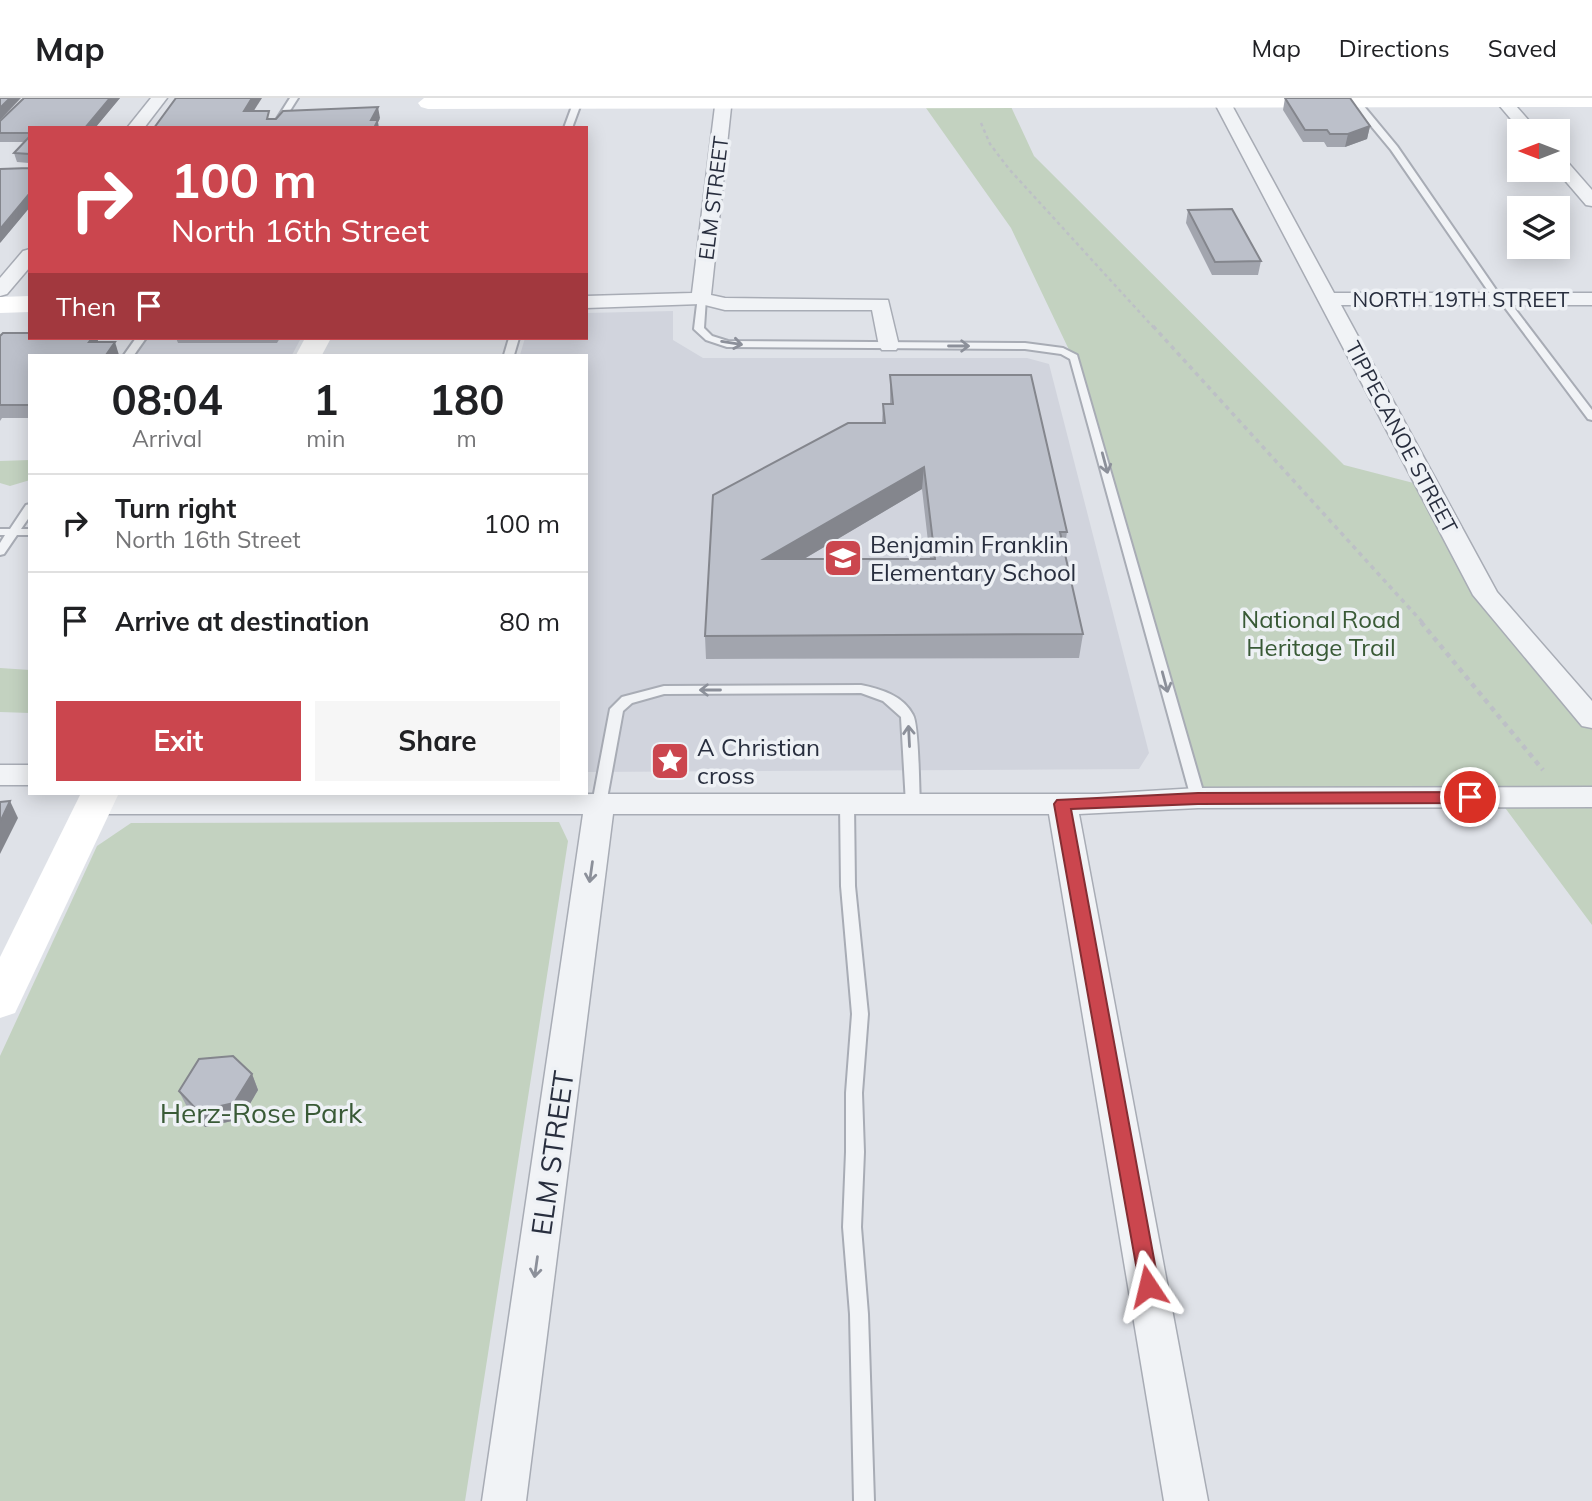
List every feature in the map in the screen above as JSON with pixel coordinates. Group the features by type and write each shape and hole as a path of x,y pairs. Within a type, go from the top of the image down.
{"street":[{"path":"137,126 159,98"},
{"path":"427,106 724,100 1592,101"},
{"name":"ELM STREET","path":"701,298 724,100"},
{"name":"TIPPECANOE STREET","path":"1221,100 1330,299 1486,595 1592,719"},
{"path":"1502,100 1519,119"},
{"path":"1570,176 1592,201"},
{"path":"0,290 28,256"},
{"path":"588,302 701,298 725,304 881,304 889,346"},
{"name":"NORTH 19TH STREET","path":"1330,299 1592,299"},
{"path":"0,304 28,304"},
{"path":"0,775 28,775"},
{"path":"0,1001 97,799 384,799 599,804 1062,804 1198,798 1592,797"},
{"name":"ELM STREET","path":"504,1501 599,804"},
{"path":"1062,804 1186,1501"}],"lane":[{"path":"276,126 294,98"},
{"path":"1357,100 1500,299 1592,417"},
{"path":"569,126 578,101"},
{"path":"701,298 699,329 709,338 727,344 1036,346 1063,351 1074,357 1198,798"},
{"path":"0,552 28,510"},
{"path":"0,531 28,532"},
{"path":"599,804 617,709 627,700 664,690 861,689 889,698 900,705 908,717 913,804"},
{"path":"847,804 848,886 860,1014 854,1093 852,1227 859,1314 864,1501"}],"path":[{"path":"981,120 990,144 1009,169 1372,565 1453,658 1544,771"}],"shaded area":[{"name":"Benjamin Franklin Elementary School","path":"673,311 673,340 703,358 1027,358 1049,364 1149,753 1139,769 588,772 588,354 520,354 524,340 588,340 588,313"},
{"path":"144,340 300,340 293,354 135,354"}],"green space":[{"name":"National Road Heritage Trail","path":"1007,98 1034,156 1344,465 1429,487 1486,595 1592,719 1592,925 1497,797 1198,798 1081,375 1011,228 926,108"},
{"path":"28,460 28,481 10,486 0,483 0,461"},
{"path":"0,668 28,670 28,713 0,712"},
{"name":"Herz-Rose Park","path":"559,822 568,841 465,1501 0,1501 0,1056 97,846 131,823"}],"building":[{"path":"0,98 10,98 0,108"},
{"path":"24,98 110,98 87,126 28,126 28,133 0,133 0,121"},
{"path":"176,98 252,98 244,111 269,111 267,119 276,119 283,111 378,107 371,120 378,120 375,126 155,126"},
{"path":"1285,98 1350,98 1370,126 1348,134 1305,130"},
{"path":"28,138 28,154 14,153"},
{"path":"28,168 28,195 0,229 0,169"},
{"path":"1232,209 1261,261 1215,262 1188,210"},
{"path":"3,333 28,333 28,340 115,342 107,354 28,354 28,405 0,405 0,336"},
{"path":"890,375 1031,375 1067,532 1060,532 1083,634 705,636 713,495 848,423 885,423 883,404 893,404","holes":["924,467 935,559 764,559"]},
{"path":"10,801 0,822 0,802"},
{"path":"233,1056 252,1074 234,1103 198,1111 179,1091 199,1059"}],"place":[{"name":"Benjamin Franklin Elementary School","path":"843,558"},
{"name":"A Christian cross","path":"670,761"}],"route":[{"path":"1148,1286 1062,804 1198,798 1470,797"}]}
